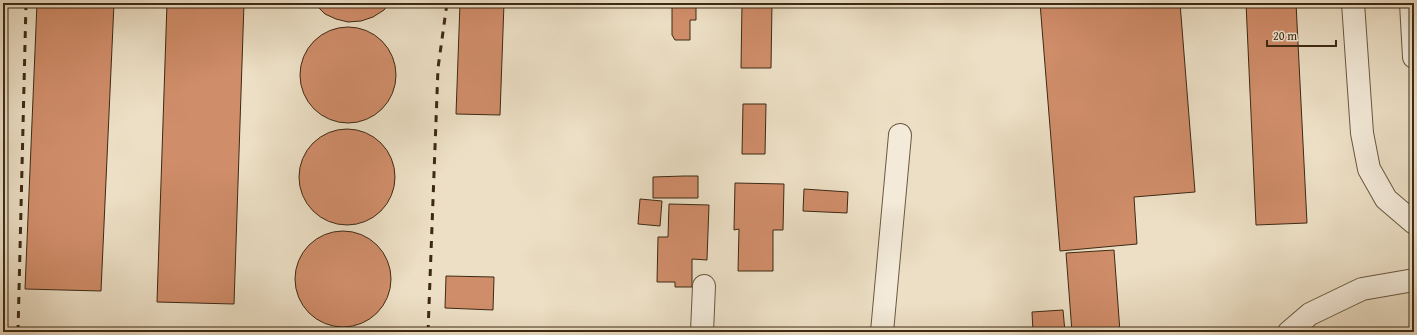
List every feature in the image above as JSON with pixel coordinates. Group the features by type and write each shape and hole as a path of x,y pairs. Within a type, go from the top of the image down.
{"street":[{"path":"1353,3 1362,133 1369,169 1386,199 1414,223"},
{"path":"1411,3 1414,57"},
{"path":"882,332 900,135"},
{"path":"1289,332 1310,314 1362,289 1414,280"},
{"path":"702,332 704,286"}],"building":[{"path":"37,3 114,3 101,291 25,289"},
{"path":"167,3 244,3 234,304 157,302"},
{"path":"314,3 389,3 384,10 373,17 361,21 348,22 325,14"},
{"path":"460,3 504,3 500,115 456,114"},
{"path":"672,3 696,3 696,20 690,20 690,40 675,40 672,35"},
{"path":"742,3 772,3 771,68 741,68"},
{"path":"1040,3 1180,3 1195,192 1134,197 1137,244 1060,251"},
{"path":"1246,3 1296,3 1307,223 1256,225"},
{"path":"348,27 366,30 382,41 393,57 396,75 393,93 382,109 366,120 348,123 330,120 314,109 303,93 300,75 303,57 314,41 330,30"},
{"path":"743,104 766,104 765,154 742,154"},
{"path":"347,129 365,132 381,143 392,159 395,177 392,195 381,211 365,222 347,225 329,222 313,211 302,195 299,177 302,159 313,143 329,132"},
{"path":"698,176 698,198 653,198 653,177"},
{"path":"735,183 784,184 783,230 773,230 773,271 738,271 739,229 734,230"},
{"path":"804,189 848,192 847,213 803,211"},
{"path":"640,199 662,201 660,226 638,224"},
{"path":"669,204 709,205 707,260 692,259 692,287 675,287 675,282 657,282 658,237 668,237"},
{"path":"343,231 361,234 377,245 388,261 391,279 388,297 377,313 361,324 343,327 325,324 309,313 298,297 295,279 298,261 309,245 325,234"},
{"path":"1114,250 1120,332 1072,332 1066,253"},
{"path":"446,276 494,277 493,310 445,308"},
{"path":"1063,310 1065,332 1033,332 1032,312"}],"railway":[{"path":"18,332 26,3"},
{"path":"428,332 438,68 447,3"}]}
